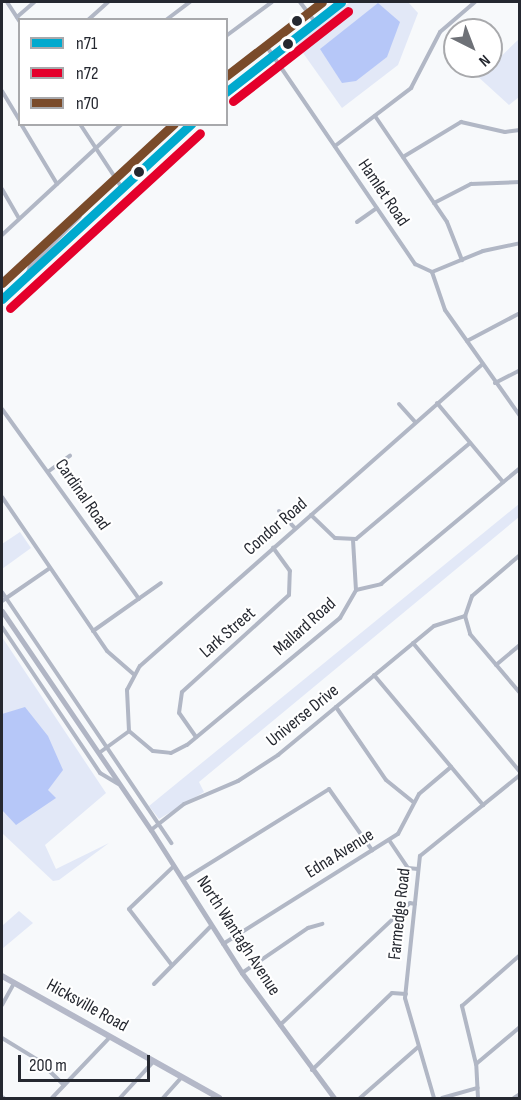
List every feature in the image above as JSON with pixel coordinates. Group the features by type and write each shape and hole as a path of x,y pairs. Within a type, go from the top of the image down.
{"main road":[{"path":"228,76 323,2"},
{"path":"228,91 341,2"},
{"path":"2,284 173,126"},
{"path":"2,298 190,126"},
{"path":"29,273 32,263 85,207"},
{"path":"22,265 29,273"},
{"name":"North Wantagh Avenue","path":"2,611 122,786 242,973 334,1098"},
{"name":"Hicksville Road","path":"2,976 219,1098"}],"street":[{"path":"7,2 18,20"},
{"path":"16,17 34,2"},
{"path":"90,18 108,2"},
{"path":"169,18 190,2"},
{"path":"228,35 272,2"},
{"path":"300,2 315,22"},
{"path":"335,146 416,82 440,32 475,2"},
{"name":"Hamlet Road","path":"266,46 411,259 432,272"},
{"path":"2,91 18,119"},
{"path":"375,116 452,232 462,260"},
{"path":"403,157 461,122 505,132 519,130"},
{"path":"22,126 57,184"},
{"path":"81,126 94,150 122,188"},
{"path":"2,235 120,126"},
{"path":"434,203 471,184 519,182"},
{"path":"2,189 19,219"},
{"path":"357,222 377,208"},
{"path":"519,243 462,260 432,272 440,301 519,416"},
{"path":"467,341 519,313"},
{"name":"Condor Road","path":"133,674 482,364"},
{"path":"495,383 519,370"},
{"path":"437,403 503,482"},
{"path":"399,404 415,422"},
{"name":"Cardinal Road","path":"2,410 139,598"},
{"path":"311,515 335,538 353,540 470,443"},
{"path":"48,471 70,456"},
{"name":"Mallard Road","path":"129,731 145,747 163,753 180,750 340,618 356,590 381,584 519,468"},
{"path":"2,497 111,657 133,674 125,701 129,731 99,753"},
{"path":"279,511 295,528"},
{"path":"353,540 356,590"},
{"name":"Lark Street","path":"196,738 179,712 182,692 289,595 290,571 273,548"},
{"path":"519,555 472,596 465,616 470,634 519,693"},
{"path":"4,600 50,568"},
{"path":"93,631 161,583"},
{"path":"2,592 4,600 171,843"},
{"name":"Universe Drive","path":"151,830 184,804 238,781 278,755 441,622 465,616"},
{"name":"North Wantagh Avenue","path":"2,627 100,772 122,786"},
{"path":"413,643 519,773"},
{"path":"496,665 519,645"},
{"path":"374,675 483,805"},
{"path":"336,707 386,780 413,802"},
{"name":"Edna Avenue","path":"223,944 389,840 401,830 413,802 451,767"},
{"name":"Farmedge Road","path":"434,1098 418,1047 405,993 420,856 519,773"},
{"path":"183,880 329,789 372,850"},
{"path":"389,840 408,868 418,869"},
{"path":"171,964 129,909 174,866"},
{"path":"280,1025 410,903 415,904"},
{"path":"242,973 308,927 322,924"},
{"path":"154,984 171,964 211,926"},
{"path":"478,1098 476,1064 462,1004 519,955"},
{"path":"2,1005 15,983"},
{"path":"312,1070 392,993 405,993"},
{"path":"476,1064 519,1028"},
{"path":"52,1098 111,1036"},
{"path":"2,1038 38,1060 64,1085"},
{"path":"360,1098 418,1047"},
{"path":"120,1098 154,1061"},
{"path":"163,1098 182,1077"},
{"path":"442,1098 478,1088"},
{"path":"514,1098 519,1094"}],"shaded area":[{"path":"350,2 408,2 418,13 398,65 342,108 296,43"},
{"path":"519,39 519,97 509,105 479,78 503,78 503,54"},
{"path":"519,504 519,517 199,782 204,792 159,819 149,806"},
{"path":"20,532 31,548 2,569 2,544"},
{"path":"2,637 106,793 45,845 56,869 109,843 59,880 53,881 2,833"},
{"path":"19,911 33,923 2,949 2,926"}],"water":[{"path":"378,3 400,22 387,57 356,81 342,83 320,49"},
{"path":"25,707 48,736 63,770 48,790 56,798 16,825 2,810 2,714"}],"transit line":[{"name":"n70","path":"228,74 322,2"},
{"name":"n71","path":"228,90 341,2"},
{"name":"n72","path":"233,101 348,11"},
{"name":"n70","path":"2,283 172,126"},
{"name":"n71","path":"2,299 189,126"},
{"name":"n72","path":"10,308 200,133"}]}
